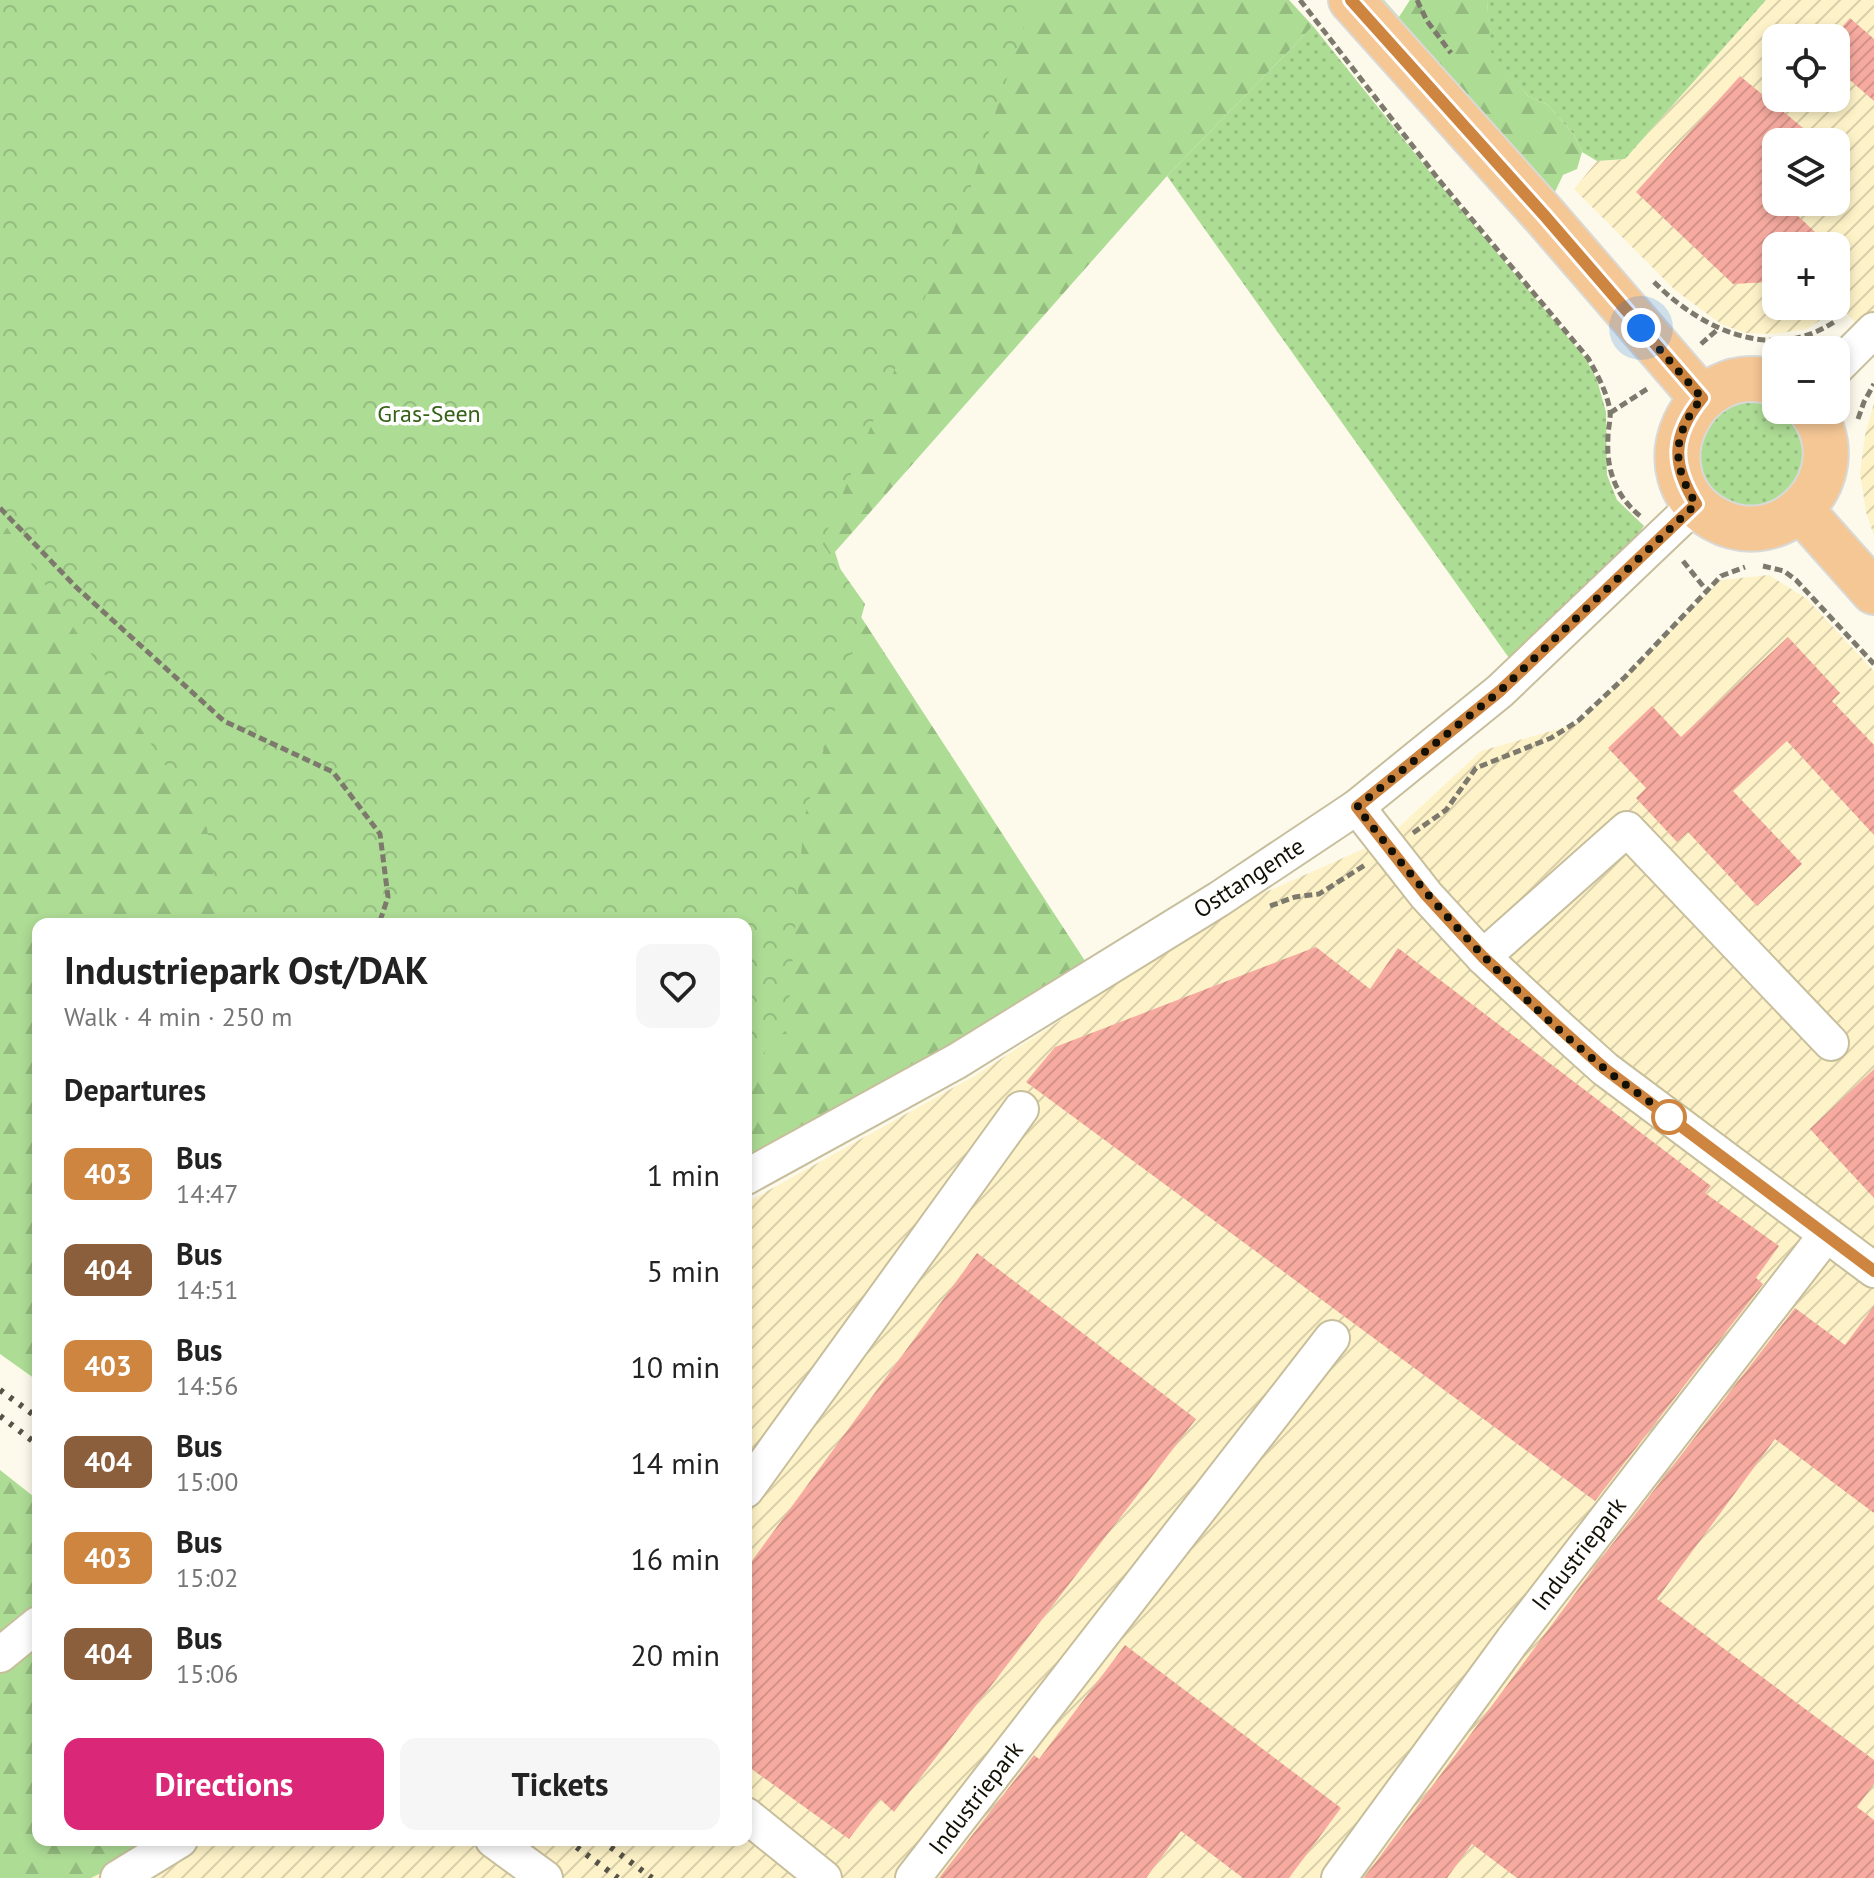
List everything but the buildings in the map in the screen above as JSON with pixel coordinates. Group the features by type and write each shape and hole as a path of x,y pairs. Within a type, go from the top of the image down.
{"main road":[{"path":"1351,0 1544,215 1702,398"},
{"path":"1762,380 1742,379 1720,386 1702,398 1687,416 1679,438 1677,461 1684,484 1696,504 1714,518 1736,527 1759,528 1781,522 1801,510 1816,491 1825,468 1826,443 1819,424"},
{"path":"1801,510 1874,592"}],"street":[{"path":"1850,354 1874,330"},
{"name":"Osttangente","path":"752,1174 957,1061 1219,899 1357,807 1500,691 1696,504"},
{"path":"1357,807 1426,895 1483,957 1605,1069 1874,1270"},
{"path":"1483,957 1627,829 1831,1043"},
{"path":"752,1482 1021,1109"},
{"name":"Industriepark","path":"1339,1878 1513,1640 1826,1235"},
{"name":"Industriepark","path":"913,1878 1332,1338"},
{"path":"0,1655 32,1629"},
{"path":"752,1820 824,1878"},
{"path":"118,1878 170,1846"},
{"path":"501,1846 545,1878"}],"path":[{"path":"1300,0 1439,180 1588,358 1601,380 1610,413 1607,438 1609,467 1622,499 1663,536 1707,591 1721,576 1736,569 1753,565 1784,571 1874,664"},
{"path":"1668,296 1718,329 1741,337 1779,342 1804,336 1835,320"},
{"path":"0,508 76,587 224,721 333,772 380,834 388,897 381,918"}],"shaded area":[{"path":"1766,0 1874,0 1874,342 1850,317 1850,232 1762,232 1762,320 1820,320 1807,329 1774,334 1745,333 1721,324 1675,290 1574,189 1597,161 1625,159"},
{"path":"1874,403 1874,536 1866,512 1860,473 1865,435"},
{"path":"1769,575 1807,599 1874,671 1874,1878 91,1878 153,1846 752,1846 752,1200 976,1075 1241,903 1386,839 1481,751 1579,723 1721,580"}],"green space":[{"name":"Gras-Seen","path":"0,0 1289,0 1313,26 1167,176 835,552 850,600 1089,967 752,1161 752,918 32,918 32,1377 0,1354"},
{"name":"Gras-Seen","path":"0,0 1033,0 968,195 822,543 865,604 804,819 787,1029 752,1065 752,918 219,918 207,828 0,517"},
{"path":"1351,0 1384,0 1399,17 1410,0 1487,0 1491,52 1528,96 1548,105 1574,135 1582,152 1577,169 1563,175 1544,215"},
{"path":"1487,0 1766,0 1625,159 1597,161 1582,152 1574,135 1548,105 1528,96 1490,52"},
{"path":"1313,26 1586,359 1597,380 1606,412 1607,475 1617,500 1644,526 1606,579 1514,665 1167,176"},
{"path":"1762,400 1762,424 1796,424 1805,453 1801,474 1788,491 1770,502 1750,506 1730,503 1713,492 1702,472 1699,451 1702,435 1715,415 1728,406"},
{"path":"0,1470 32,1495 32,1846 153,1846 91,1878 0,1878"}],"railway":[{"path":"0,1390 32,1414"},
{"path":"0,1416 32,1440"},
{"path":"575,1846 618,1878"},
{"path":"609,1846 652,1878"}],"bus line":[{"name":"403","path":"1351,0 1544,215 1702,398 1687,416 1679,438 1677,461 1684,484 1696,504 1500,691 1357,807 1426,895 1483,957 1605,1069 1874,1271"}],"route":[{"path":"1641,328 1702,398 1687,416 1679,438 1677,461 1684,484 1696,504 1500,691 1357,807 1426,895 1483,957 1605,1069 1669,1117"}]}
